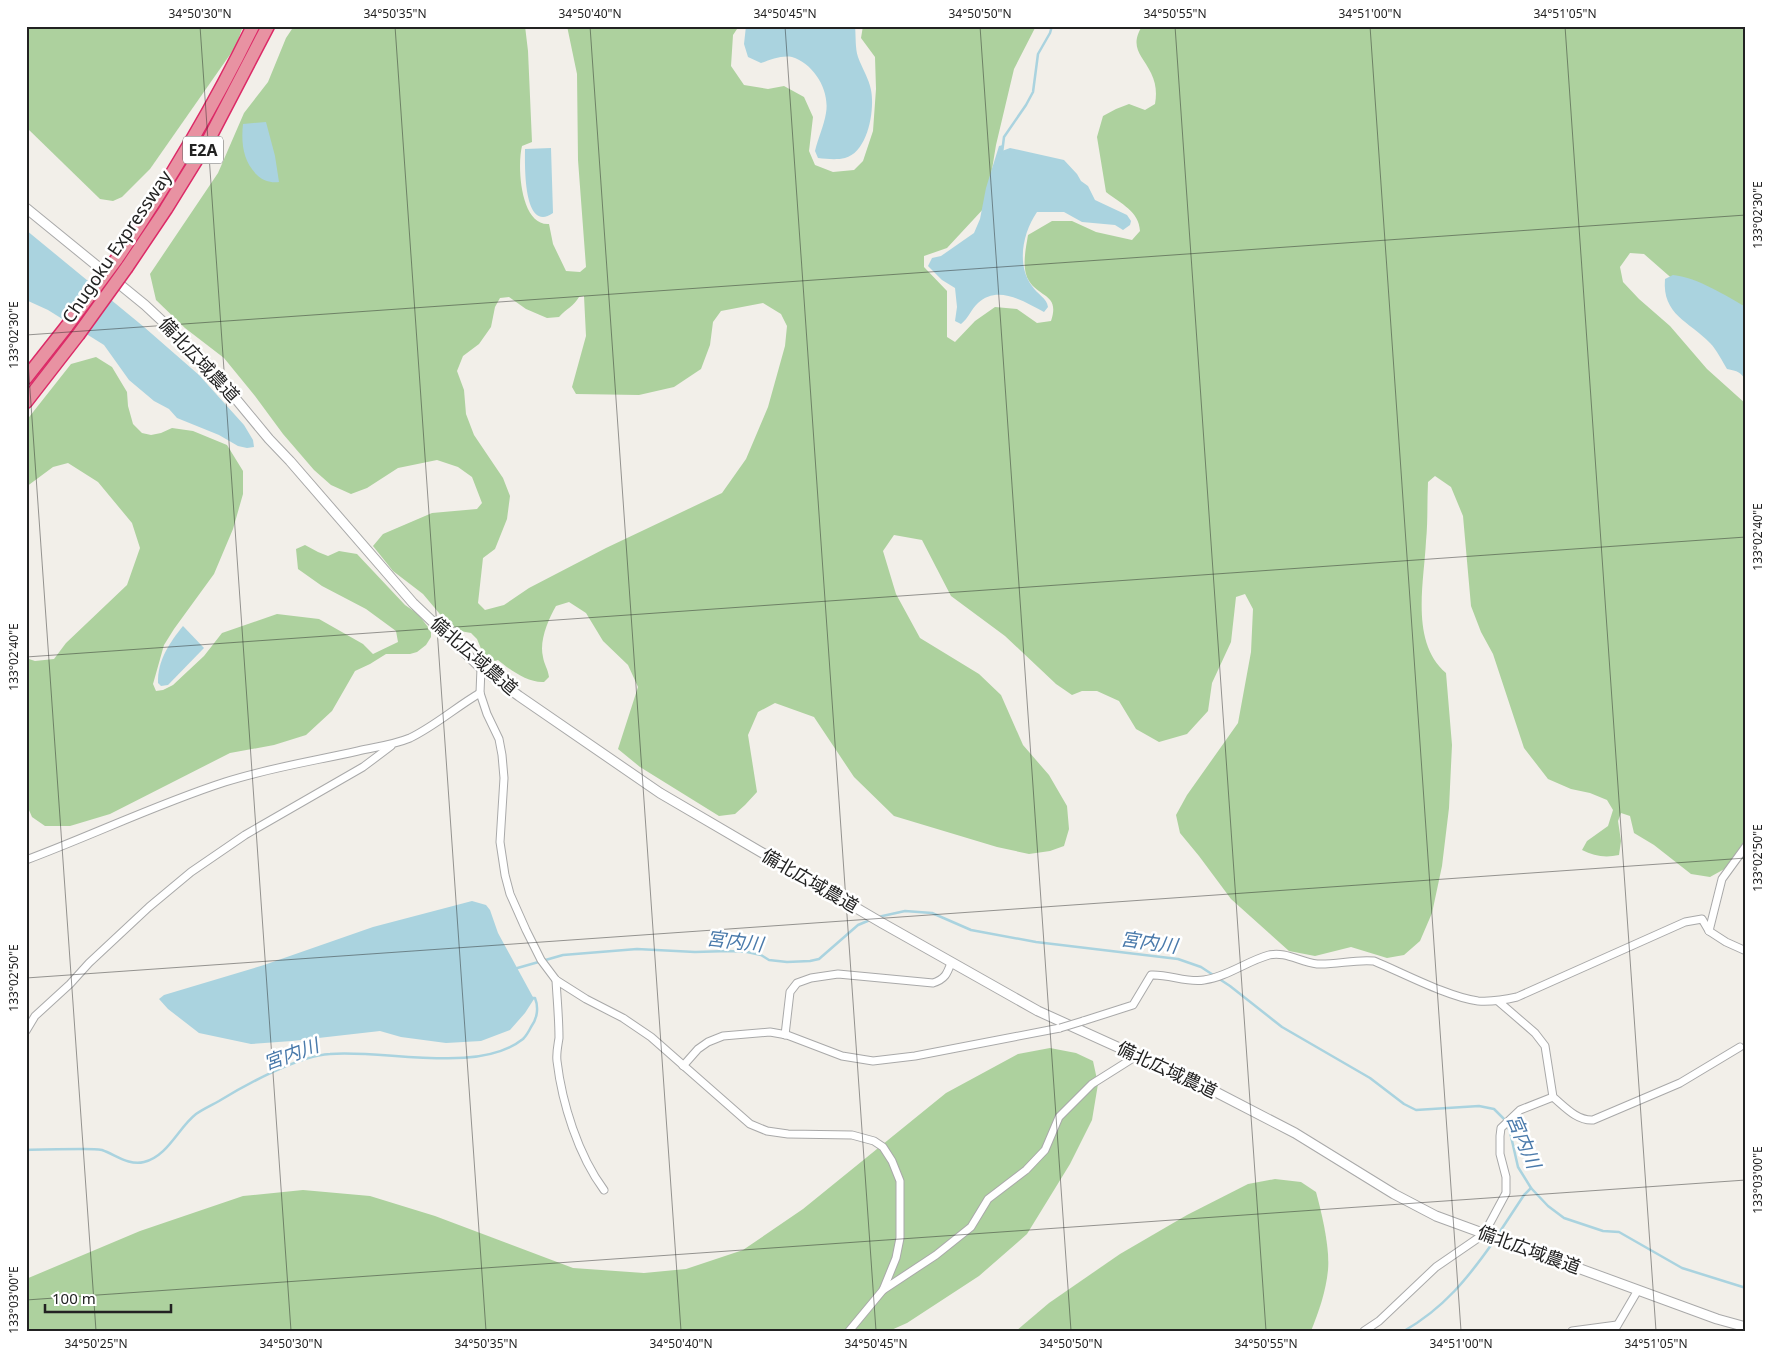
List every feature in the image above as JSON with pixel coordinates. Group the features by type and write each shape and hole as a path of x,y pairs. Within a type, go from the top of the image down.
{"highway":[{"name":"Chugoku Expressway","path":"26,402 78,335 122,264 155,202 195,136 236,62 253,26"},
{"name":"Chugoku Expressway","path":"26,378 67,326 122,264 166,209 208,141 268,26"}],"street":[{"name":"備北広域農道","path":"26,208 145,305 175,333 226,387 269,439 414,603 481,668 660,793 951,963 1038,1011 1210,1088 1295,1133 1394,1194 1436,1216 1717,1319 1746,1327"},
{"path":"481,668 480,693 487,714 499,739 502,755 504,778 500,842 505,875 510,894 541,960 556,980 637,1028 750,1124 768,1131 788,1134 852,1135 874,1141 882,1147 892,1160 900,1181 900,1238 896,1258 883,1290"},
{"path":"26,860 45,854 120,821 226,782 296,764 394,744 417,734 480,693"},
{"path":"26,1031 35,1016 70,984 89,963 149,907 192,872 245,835 363,767 394,744"},
{"path":"1709,931 1722,879 1746,846"},
{"path":"683,1066 698,1049 708,1042 723,1036 770,1032 816,1045 842,1056 872,1061 915,1056 1060,1028 1133,1005 1151,975 1162,974 1204,981 1279,953 1301,961 1318,964 1360,959 1374,961 1462,997 1478,1001 1498,1001 1516,997 1685,922 1702,919 1709,931 1726,942 1746,951"},
{"path":"785,1035 790,992 797,983 811,978 838,974 933,984 942,980 947,974 951,963"},
{"path":"556,980 559,1039 557,1058 563,1098 571,1123 594,1177 604,1190"},
{"path":"1498,1001 1535,1033 1545,1046 1553,1097 1576,1116 1585,1120 1593,1120 1680,1083 1740,1047"},
{"path":"849,1331 883,1290 936,1255 971,1227 988,1198 1026,1170 1045,1150 1059,1117 1092,1084 1138,1056"},
{"path":"1364,1331 1379,1321 1436,1266 1484,1234 1506,1193 1506,1177 1500,1154 1502,1128 1520,1110 1553,1097"},
{"path":"1572,1331 1616,1328 1638,1290"}],"green space":[{"path":"26,26 243,26 236,46 150,169 122,197 113,201 100,199 26,127"},
{"path":"294,26 525,26 532,142 522,146 520,166 523,193 526,205 532,215 539,222 549,224 553,244 566,271 580,272 586,267 578,160 577,74 567,26 739,26 733,35 731,66 744,85 768,89 784,86 804,97 813,117 809,151 815,165 833,172 854,170 863,161 873,131 876,89 875,57 861,38 863,26 1036,26 1014,69 996,145 986,206 947,248 924,256 924,267 947,291 947,337 955,342 975,321 995,307 1017,309 1037,323 1051,321 1053,306 1051,301 1033,286 1025,271 1028,235 1052,221 1072,221 1096,232 1132,240 1140,231 1139,224 1133,213 1106,192 1097,137 1103,116 1129,104 1145,110 1155,104 1156,92 1154,81 1137,46 1138,34 1142,26 1746,26 1746,311 1676,282 1644,254 1630,253 1620,267 1623,282 1670,326 1707,369 1746,404 1746,857 1710,877 1691,874 1654,845 1634,833 1630,816 1621,813 1618,821 1621,841 1619,855 1600,856 1582,850 1587,841 1608,826 1613,810 1607,800 1590,793 1571,789 1548,779 1524,748 1493,654 1481,632 1471,606 1463,516 1451,487 1435,476 1428,482 1422,611 1423,629 1427,645 1435,660 1446,673 1452,745 1449,808 1442,866 1432,913 1420,941 1404,955 1387,958 1351,947 1315,956 1289,951 1231,899 1180,833 1176,815 1187,795 1238,723 1251,652 1253,609 1245,594 1236,597 1231,642 1212,683 1208,711 1187,734 1159,742 1136,729 1119,701 1097,691 1082,691 1072,695 1056,684 1005,636 951,596 922,540 894,535 883,551 896,594 920,638 979,674 1001,695 1023,745 1049,775 1067,806 1069,829 1064,846 1050,851 1029,854 997,847 894,816 854,777 814,717 775,703 758,712 748,735 757,792 735,814 719,816 640,767 618,749 638,687 628,665 603,641 586,613 569,602 556,606 547,624 542,644 549,677 544,682 538,682 514,672 498,660 492,662 482,651 477,639 471,633 460,631 444,619 423,594 393,571 373,546 383,534 432,513 477,509 482,503 472,477 458,467 437,460 398,468 367,488 351,494 331,485 314,470 283,434 224,358 185,328 156,300 150,274 218,173 244,113 268,82 286,38","holes":["584,296 586,336 572,387 576,394 639,395 674,387 701,369 710,345 713,322 721,311 763,303 781,314 787,326 785,346 768,407 746,459 722,493 606,548 529,588 504,605 485,610 478,603 483,558 495,549 507,519 510,496 503,478 474,435 466,414 464,390 457,371 463,356 479,344 491,327 495,307 500,298 509,297 526,309 547,318 559,317 579,297"]},
{"path":"96,357 112,367 127,392 128,406 133,424 142,433 151,435 172,428 193,431 227,445 243,471 243,494 233,529 214,574 164,645 153,684 156,691 173,685 204,656 222,633 277,614 319,619 363,644 373,654 398,642 396,631 366,609 322,586 298,569 296,549 305,545 328,556 339,551 357,554 405,605 418,614 431,631 431,637 426,645 417,652 410,654 386,654 355,671 332,711 306,735 274,745 230,753 110,814 70,826 45,826 32,817 26,803 26,658 35,661 54,659 66,643 127,585 140,548 132,523 98,482 68,463 53,467 26,487 26,421 71,364"},
{"path":"1050,1048 1076,1053 1093,1061 1098,1084 1092,1120 1070,1164 1027,1234 979,1276 907,1323 889,1331 26,1331 26,1279 140,1231 243,1196 303,1190 370,1196 435,1216 573,1268 644,1273 686,1269 743,1250 803,1209 946,1093 1018,1054"},
{"path":"1275,1179 1301,1182 1316,1192 1321,1210 1327,1241 1328,1270 1322,1301 1311,1331 1016,1331 1049,1303 1120,1254 1187,1215 1248,1184"}],"water":[{"path":"746,26 855,26 857,53 870,86 872,108 871,119 864,139 853,154 839,159 818,158 815,151 825,118 827,104 819,79 807,65 792,57 780,57 761,63 748,57 744,44"},
{"path":"266,122 275,156 279,182 267,181 259,177 252,170 244,151 242,138 243,124"},
{"path":"1003,145 1002,151 1010,148 1064,160 1081,181 1088,186 1095,200 1127,215 1131,221 1130,225 1123,230 1115,225 1082,222 1064,212 1037,212 1025,239 1023,249 1024,268 1027,278 1034,289 1046,301 1048,307 1044,312 1020,300 1003,295 994,295 978,303 961,324 955,321 957,307 955,288 942,280 928,266 932,258 941,256 974,233 980,219 986,188 999,146"},
{"path":"551,148 553,213 543,217 536,214 531,206 526,181 525,149"},
{"path":"26,230 199,375 244,425 253,440 254,447 238,446 219,435 177,418 169,409 154,401 129,380 104,345 48,310 26,300"},
{"path":"1673,275 1702,283 1746,307 1746,382 1739,372 1727,369 1710,343 1672,309 1665,291 1665,279"},
{"path":"183,626 204,648 168,685 161,686 158,683 158,675 162,660 169,645"},
{"path":"472,901 486,905 490,910 498,933 534,999 510,1030 481,1041 446,1043 401,1037 380,1031 251,1044 199,1033 168,1009 159,999 164,995 264,965 373,927"}],"waterway":[{"path":"1002,153 1004,137 1033,92 1038,54 1052,26"},
{"name":"宮内川","path":"878,917 905,911 932,913 971,930 1036,942 1178,959 1201,967 1230,986 1282,1027 1370,1078 1404,1104 1416,1110 1479,1106 1494,1109 1505,1120 1510,1132 1518,1167 1531,1188 1548,1206 1564,1218 1603,1231 1619,1232 1682,1268 1746,1288"},
{"name":"宮内川","path":"514,969 563,955 637,949 747,952 761,955 769,960 787,962 810,961 819,959 858,925 870,920"},
{"name":"宮内川","path":"26,1150 97,1149 133,1163 144,1162 160,1154 199,1112 258,1079 303,1060 330,1054 352,1053 456,1058 481,1056 504,1050 523,1039 533,1024 537,1013 537,1006 535,998 531,998"},
{"path":"1497,1236 1524,1195 1531,1188"},
{"path":"1404,1331 1443,1302 1465,1280 1494,1241"}]}
